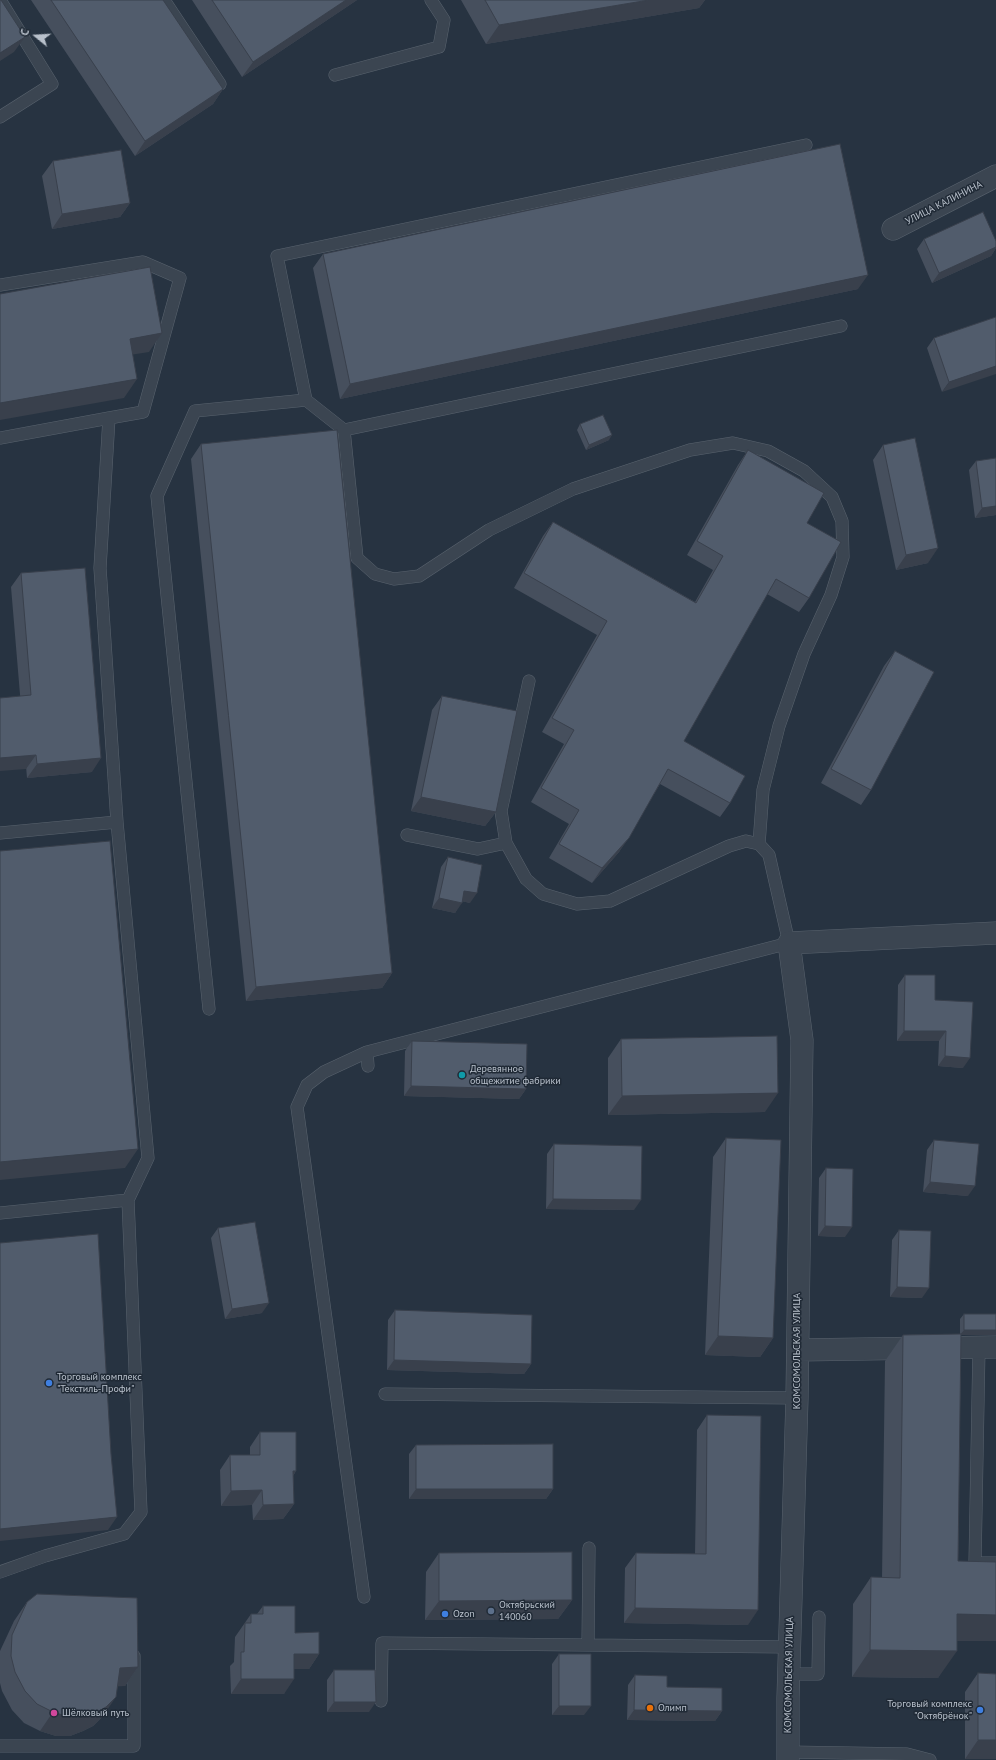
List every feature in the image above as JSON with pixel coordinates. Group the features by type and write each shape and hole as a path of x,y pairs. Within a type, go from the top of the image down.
{"street":[{"name":"УЛИЦА КАЛИНИНА","path":"893,229 996,176"},
{"path":"789,942 996,933"},
{"name":"КОМСОМОЛЬСКАЯ УЛИЦА","path":"788,1756 798,1350 802,1040 789,942"},
{"path":"798,1350 987,1347"}],"lane":[{"path":"0,0 52,84 0,116"},
{"path":"164,0 220,84"},
{"path":"334,75 439,47 444,20 431,0"},
{"path":"759,844 763,790 779,726 804,654 831,595 843,557 842,521 832,497 804,471 768,451 733,444 690,450 573,489 489,530 419,576 394,579 374,574 357,558 344,430 306,400 276,256 806,145"},
{"path":"0,285 143,262 180,278 143,412 0,438"},
{"path":"344,430 841,326"},
{"path":"209,1009 157,496 195,411 306,400"},
{"path":"0,1572 45,1556 124,1534 141,1512 128,1200 148,1158 117,822 100,568 109,418"},
{"path":"364,1597 297,1107 307,1085 324,1072 367,1052 789,942 769,855 759,844 746,841 730,846 610,901 576,904 543,894 526,879 506,843 501,811 529,681"},
{"path":"0,833 117,822"},
{"path":"407,835 478,849 506,843"},
{"path":"367,1052 368,1066"},
{"path":"0,1213 128,1200"},
{"path":"987,1347 975,1563 996,1563"},
{"path":"385,1394 797,1398"},
{"path":"588,1645 589,1548"},
{"path":"789,1674 818,1674 819,1617"},
{"path":"381,1701 382,1643 790,1648"},
{"path":"0,1746 134,1746 134,1646"},
{"path":"788,1756 908,1754 930,1760"}],"building":[{"path":"0,0 25,37 0,53"},
{"path":"51,0 163,0 223,89 145,141"},
{"path":"212,0 346,0 253,62"},
{"path":"485,0 649,0 499,25"},
{"path":"840,144 868,275 350,384 323,254"},
{"path":"121,150 130,203 62,214 53,161"},
{"path":"983,212 996,241 996,247 939,273 924,239"},
{"path":"150,267 162,333 130,339 137,379 0,403 0,294"},
{"path":"996,317 996,366 949,382 934,338"},
{"path":"603,415 612,435 589,445 580,424"},
{"path":"337,430 392,973 256,987 201,444"},
{"path":"915,438 938,548 906,555 883,445"},
{"path":"748,450 824,493 807,523 841,542 809,598 776,579 684,741 745,776 730,803 668,769 629,838 602,868 559,844 579,810 541,788 574,730 552,718 607,621 524,573 553,522 696,603 723,556 697,541"},
{"path":"996,458 996,506 982,508 976,461"},
{"path":"85,568 101,758 37,764 36,755 0,758 0,698 31,695 21,573"},
{"path":"895,651 934,672 871,790 831,769"},
{"path":"442,696 517,711 496,812 421,797"},
{"path":"110,841 138,1149 0,1162 0,851"},
{"path":"448,857 482,865 477,893 464,891 462,903 439,898"},
{"path":"905,975 935,975 935,1000 973,1002 970,1058 945,1056 946,1031 904,1031"},
{"path":"777,1036 778,1093 622,1096 621,1039"},
{"name":"Деревянное общежитие фабрики","path":"412,1041 527,1044 526,1089 411,1086"},
{"path":"726,1138 781,1140 773,1338 718,1336"},
{"path":"934,1140 979,1144 975,1186 930,1182"},
{"path":"554,1144 642,1146 641,1200 553,1199"},
{"path":"826,1168 853,1169 852,1227 825,1226"},
{"path":"255,1222 269,1303 232,1309 218,1228"},
{"path":"899,1230 931,1231 929,1288 897,1287"},
{"name":"Торговый комплекс \"Текстиль-Профи\"","path":"98,1234 111,1454 117,1517 0,1529 0,1243"},
{"path":"395,1310 532,1315 531,1364 394,1360"},
{"path":"964,1314 996,1314 996,1330 964,1330"},
{"path":"961,1334 958,1561 996,1562 996,1615 957,1614 957,1651 870,1650 871,1577 900,1578 903,1335"},
{"path":"707,1415 761,1416 758,1610 635,1608 636,1553 706,1554"},
{"path":"260,1432 296,1432 296,1471 293,1471 294,1504 263,1505 262,1490 231,1491 230,1455 260,1455"},
{"path":"553,1444 553,1489 416,1489 416,1445"},
{"path":"572,1552 572,1600 439,1601 439,1553"},
{"path":"37,1594 137,1598 138,1667 120,1668 116,1697 106,1707 84,1717 69,1717 53,1712 37,1704 25,1691 15,1672 11,1656 12,1635 27,1602"},
{"path":"263,1606 295,1606 295,1633 319,1632 319,1654 294,1654 294,1679 241,1679 241,1652 244,1652 245,1623 251,1623 251,1614 263,1614"},
{"path":"559,1654 591,1654 591,1706 559,1706"},
{"path":"334,1670 375,1670 376,1702 334,1702"},
{"path":"978,1673 996,1674 996,1740 978,1740"},
{"path":"635,1675 667,1676 667,1687 722,1688 722,1711 634,1710"}],"place":[{"name":"Деревянное общежитие фабрики","path":"462,1075"},
{"name":"Торговый комплекс \"Текстиль-Профи\"","path":"49,1383"},
{"name":"Октябрьский 140060","path":"491,1611"},
{"name":"Ozon","path":"445,1614"},
{"name":"Олимп","path":"650,1708"},
{"name":"Торговый комплекс \"Октябрёнок\"","path":"980,1710"},
{"name":"Шёлковый путь","path":"54,1713"}]}
